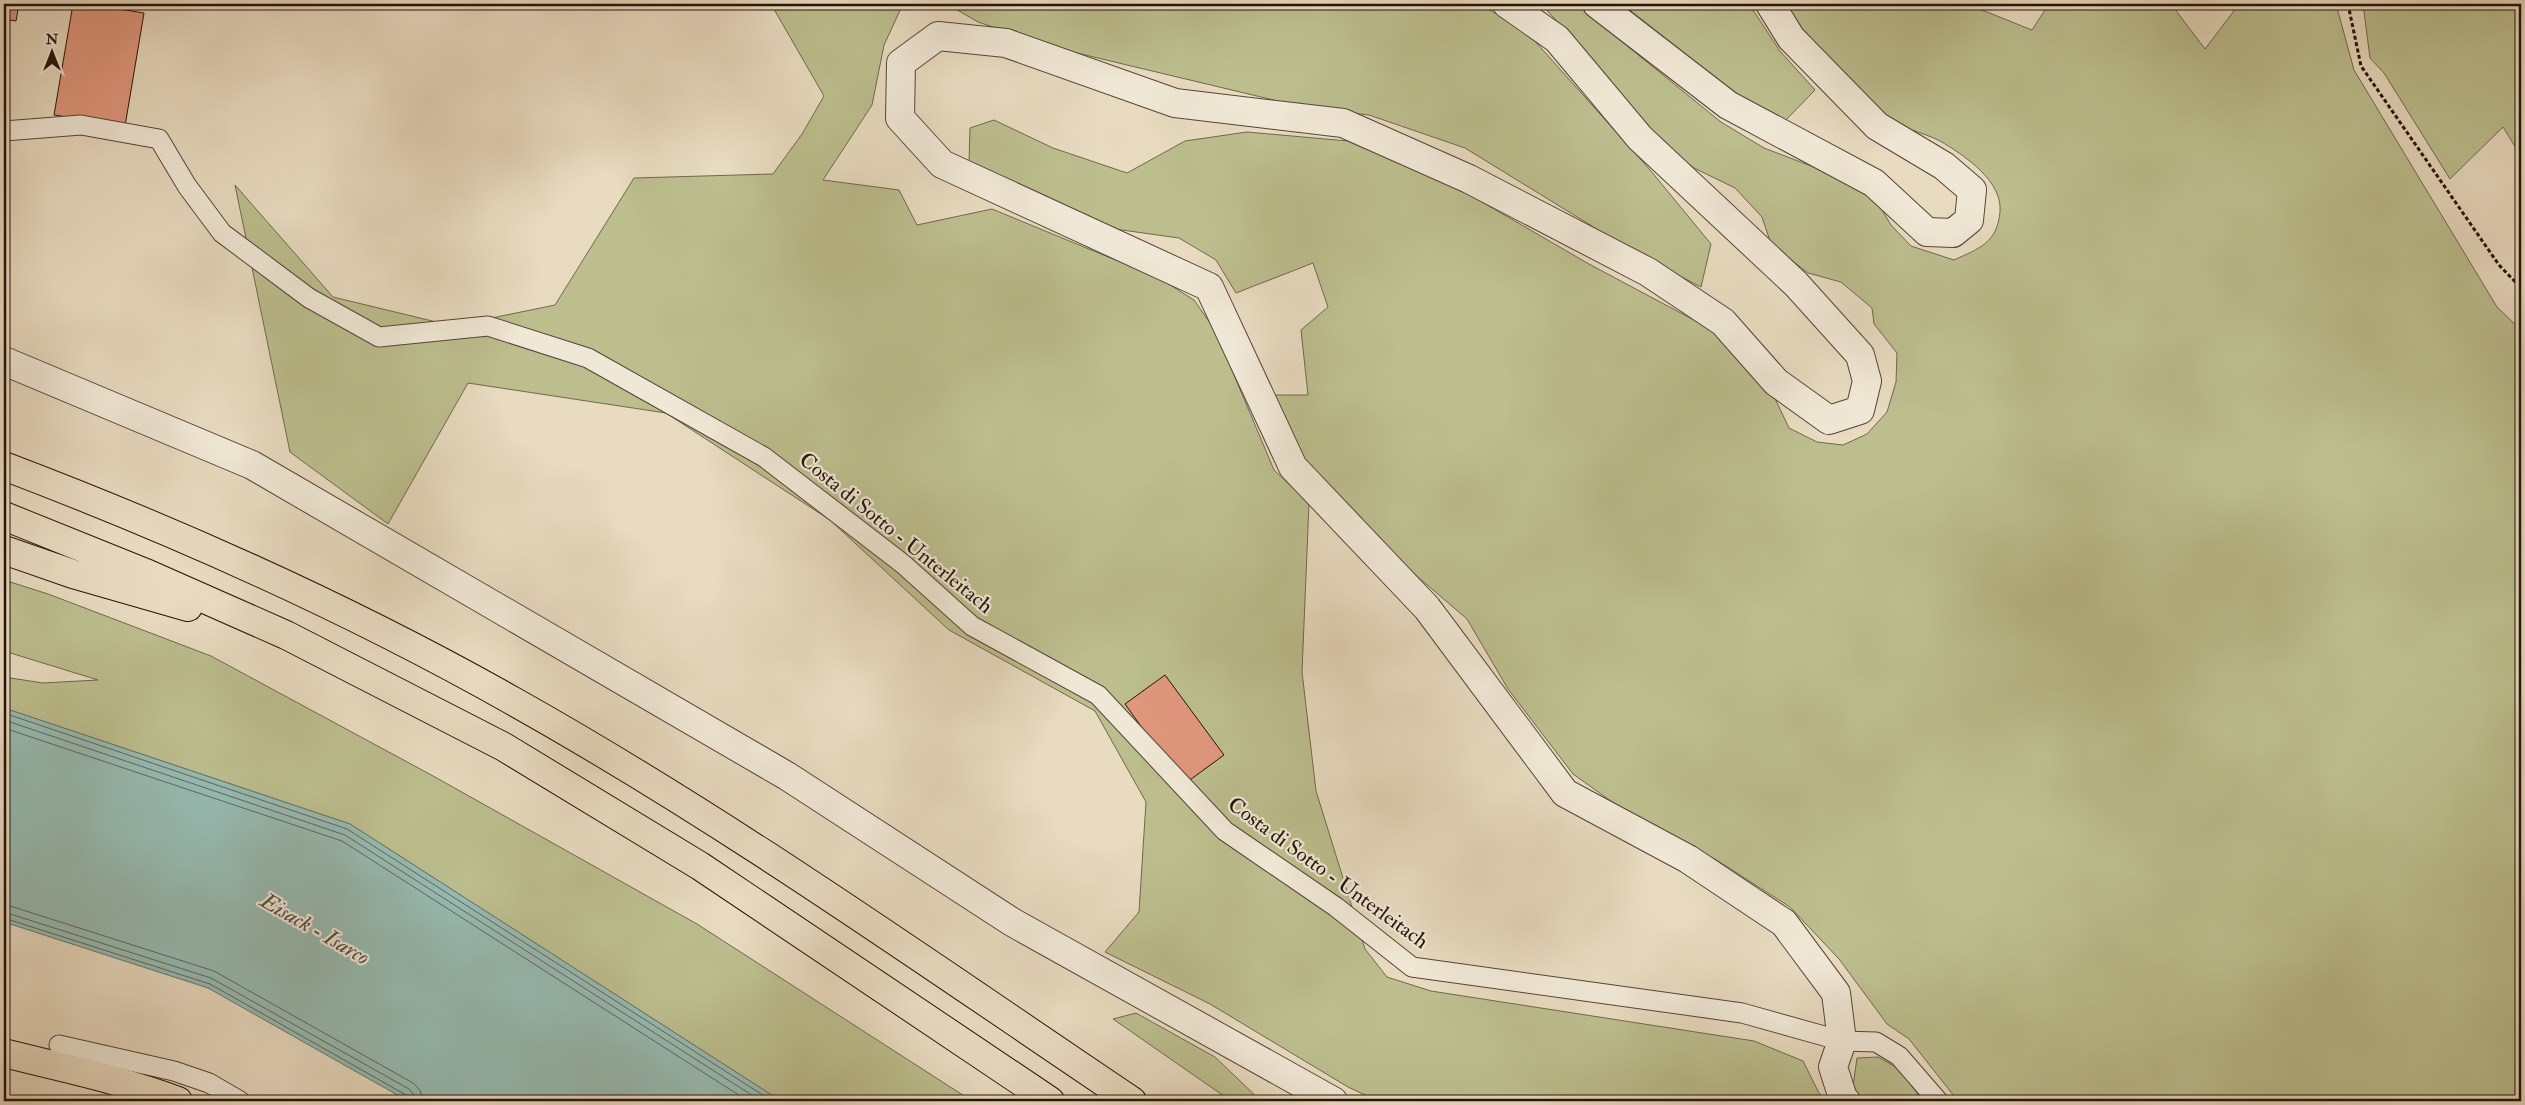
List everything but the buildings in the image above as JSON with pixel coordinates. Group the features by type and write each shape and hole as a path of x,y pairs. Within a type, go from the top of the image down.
{"highway":[{"path":"4,466 116,508 298,589 512,700 728,830 1132,1101"},
{"path":"4,516 148,574 286,635 504,747 700,866 1050,1101"},
{"path":"4,550 73,574 286,635"},
{"path":"4,1054 102,1077 178,1101"}],"street":[{"path":"1506,4 1556,39 1640,138 1796,284 1860,355 1867,381 1860,410 1829,420 1776,382 1723,322 1648,272 1469,179 1343,123 1175,103 1006,43 938,36 901,63 900,118 942,164 1209,287 1293,467 1427,608 1565,793 1688,859 1784,923 1836,993 1842,1041 1833,1067 1843,1098 1846,1101"},
{"path":"1597,4 1728,105 1874,183 1928,232 1952,233 1969,220 1972,190 1944,166 1877,126 1792,38 1770,4"},
{"path":"4,361 252,465 787,776 1012,922 1333,1101"}],"lane":[{"name":"Costa di Sotto - Unterleitach","path":"4,131 81,125 159,139 187,186 222,233 310,298 379,336 488,326 588,358 764,457 903,564 972,626 1098,695 1225,831 1336,907 1412,968 1742,1013 1842,1041 1876,1042 1899,1056 1938,1101"},
{"path":"58,1045 174,1071 209,1083 240,1101"}],"path":[{"path":"2348,4 2362,66 2499,265 2521,288"}],"green space":[{"path":"771,4 903,4 884,45 872,105 823,180 899,190 917,225 992,209 1159,278 1194,300 1215,330 1274,470 1309,503 1302,672 1316,791 1365,949 1387,977 1431,991 1754,1041 1803,1061 1819,1093 1827,1101 1378,1101 1348,1087 1210,1004 1105,952 1139,912 1146,802 1095,711 949,630 830,520 666,413 468,383 388,524 290,452 235,185 333,297 453,326 555,305 634,178 773,174 802,134 824,96"},
{"path":"947,4 1479,4 1525,30 1651,171 1711,244 1701,287 1639,255 1465,148 1369,115 1307,108 1056,48 978,22"},
{"path":"1549,4 1579,4 1594,19 1721,122 1764,148 1840,177 1873,195 1891,225 1911,246 1954,260 1979,248 1991,238 1995,231 2000,212 1999,201 1989,180 1970,161 1940,141 1894,123 1881,115 1854,90 1829,62 1784,4 1967,4 2032,30 2049,4 2171,4 2205,49 2239,4 2336,4 2354,70 2497,307 2521,330 2521,1101 1958,1101 1909,1039 1887,1024 1839,959 1790,907 1718,861 1622,809 1573,774 1508,689 1467,619 1383,547 1297,457 1272,395 1308,395 1301,330 1328,307 1313,263 1236,293 1216,260 1179,238 1115,229 969,163 970,128 994,120 1053,148 1127,173 1185,141 1247,132 1348,141 1463,191 1589,264 1722,335 1769,386 1789,428 1817,442 1843,445 1867,434 1887,412 1896,382 1897,353 1874,324 1872,308 1841,282 1808,273 1771,244 1762,217 1735,188 1694,168 1644,130 1573,39 1544,7"},
{"path":"1622,4 1749,4 1780,51 1815,90 1785,121 1746,101"},
{"path":"2363,4 2521,4 2521,156 2503,127 2450,179 2384,73 2370,58"},
{"path":"4,580 48,594 211,656 435,777 697,924 972,1101 781,1101 350,824 4,708 4,677 43,683 98,680 4,651"},
{"path":"1136,1013 1215,1057 1261,1101 1231,1101 1113,1019"},
{"path":"1878,1057 1899,1069 1923,1101 1863,1101 1853,1086 1857,1058"}],"water":[{"name":"Eisack - Isarco","path":"4,708 350,824 781,1101 408,1101 208,988 4,922"}]}
